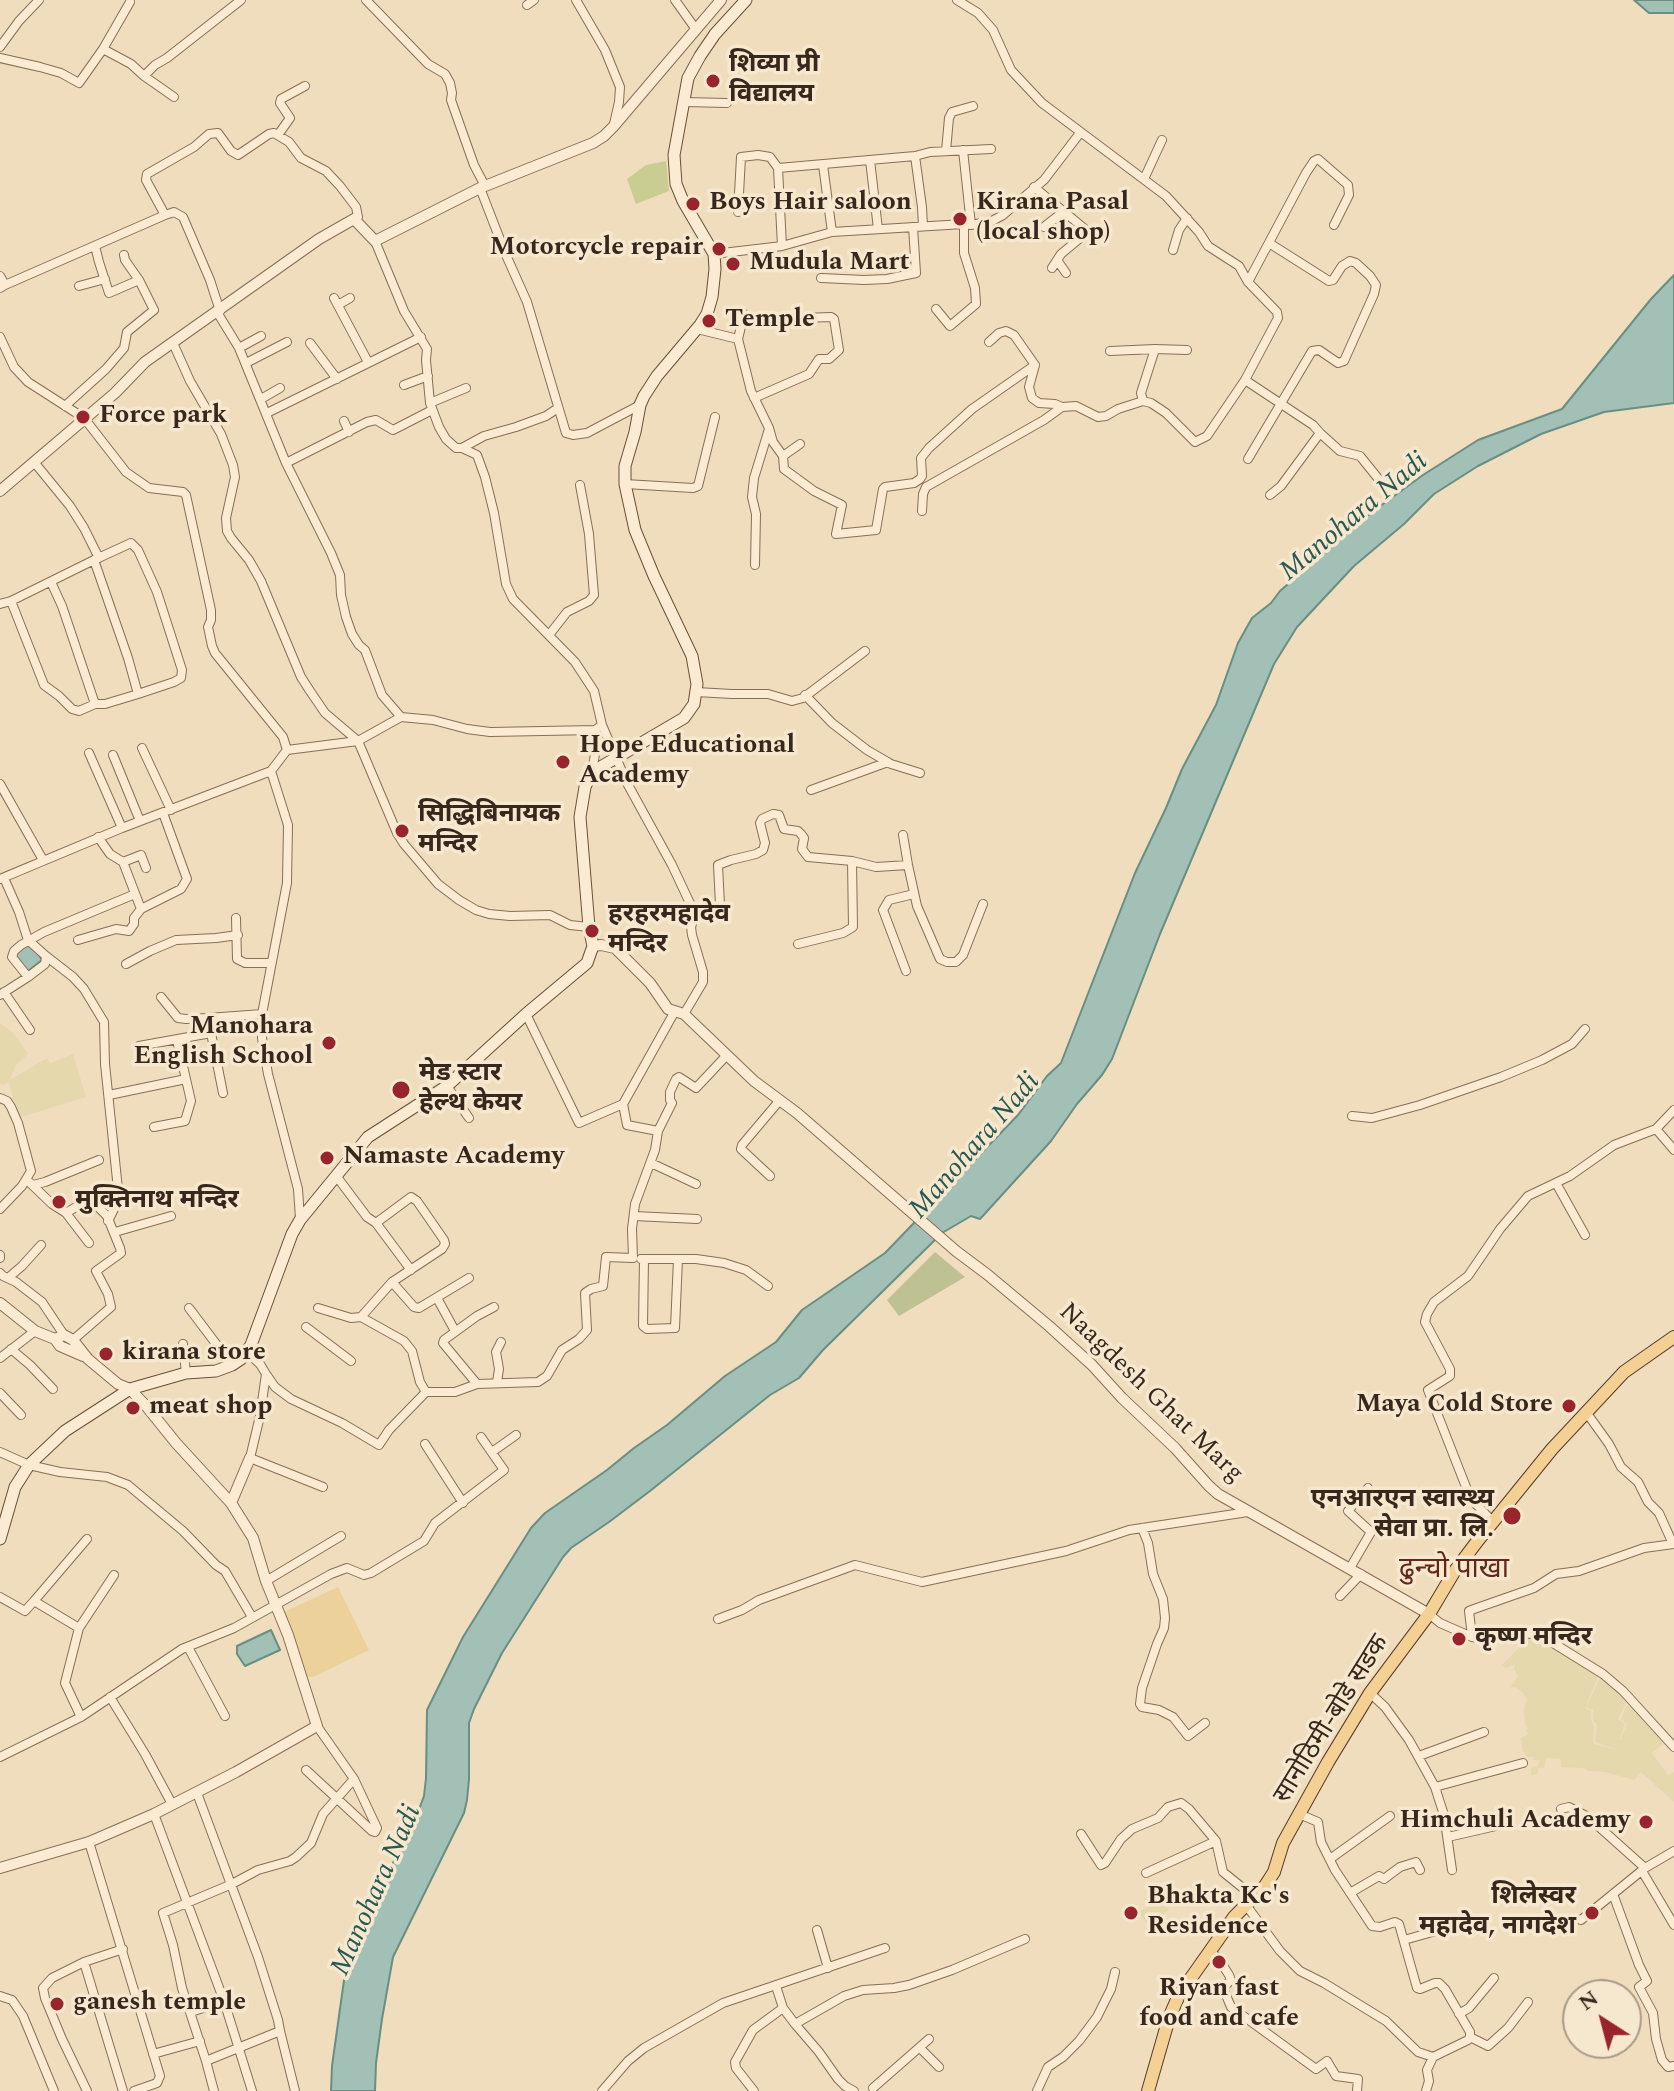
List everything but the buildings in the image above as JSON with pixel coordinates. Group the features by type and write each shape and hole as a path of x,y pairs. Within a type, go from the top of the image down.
{"main road":[{"path":"0,1539 15,1487 29,1465 65,1431 130,1389 186,1373 216,1371 232,1365 247,1352 292,1234 368,1137 447,1086 587,963 593,946 580,817 585,787 592,772 684,718 694,704 696,692 692,656 635,530 625,484 625,466 640,405 657,376 707,314 712,297 714,254 676,184 674,155 688,78 715,34 746,0"},
{"name":"सानोठिमी-बोडे सडक","path":"1148,2091 1169,2018 1179,1995 1234,1917 1265,1886 1274,1872 1283,1843 1370,1693 1429,1614 1454,1572 1492,1521 1586,1412 1624,1372 1674,1337"}],"street":[{"path":"0,47 39,0"},
{"path":"144,76 241,0"},
{"path":"366,0 428,64 445,74 450,83 451,100 506,255 527,302 566,433 587,433 640,405"},
{"path":"576,0 605,50 620,87 613,127"},
{"path":"675,0 695,28"},
{"path":"375,241 482,187 593,143 613,127 721,0"},
{"path":"957,0 978,13 993,30 1011,70 1042,103 1166,196 1208,246 1239,266 1248,282 1277,312 1278,318 1245,380 1207,436 1195,442 1166,413 1151,403 1143,401 1098,417 1076,406 1039,403 1032,398 1029,387 1035,365"},
{"path":"0,58 61,73 79,83 130,2"},
{"path":"103,49 131,64 174,97"},
{"path":"278,135 290,118 280,103 281,99 305,86"},
{"path":"684,102 727,103"},
{"path":"946,151 952,112 973,106"},
{"path":"0,491 115,393 145,362 319,239 358,217 356,207 326,171 301,158 289,142 278,135 269,134 238,155 231,151 218,133 209,134 194,147 147,174 146,180 165,215"},
{"path":"714,254 782,246 832,232 984,224 998,218 1044,180 1080,133"},
{"path":"1144,179 1162,140"},
{"path":"778,168 991,149"},
{"path":"936,309 950,326 976,304 975,288 964,253 968,224 963,150"},
{"path":"915,156 923,226"},
{"path":"738,212 741,157 770,157 778,168 782,246"},
{"path":"1248,282 1306,173 1318,159 1348,185 1349,195 1334,225"},
{"path":"870,160 878,229"},
{"path":"823,165 832,232"},
{"path":"1034,187 1085,229 1054,264 1066,273"},
{"path":"0,276 2,287 165,215 174,212 183,217 210,280 219,312 246,363 286,463 340,575 343,606 352,634 365,650 382,695 401,717"},
{"path":"1044,227 1063,212"},
{"path":"1173,250 1179,230 1187,218"},
{"path":"354,219 375,241 398,299 427,349 431,406 439,427 456,448 477,455 494,513 506,584 513,599 575,662 594,691 599,727 592,772"},
{"path":"821,278 875,280 916,273 913,227"},
{"path":"1248,459 1312,351 1319,350 1338,363 1344,361 1376,285 1356,263 1350,261 1329,281 1269,243"},
{"path":"95,246 109,293 139,280"},
{"path":"65,406 106,369 124,348 127,332 154,310 124,255"},
{"path":"79,286 105,279"},
{"path":"350,298 336,301 368,362"},
{"path":"744,314 738,339 754,398 773,442 783,456 784,469 814,491 842,505 836,534 876,530 885,487 923,483 1044,420 1062,407"},
{"path":"754,398 809,374 819,359 829,359 839,350 834,319 802,318"},
{"path":"697,329 738,339"},
{"path":"989,342 1006,331 1014,335 1035,365"},
{"path":"239,348 261,336"},
{"path":"0,337 21,375 84,418 126,472 149,488 186,495 211,610 208,627 212,646 283,737 287,750"},
{"path":"267,413 421,337"},
{"path":"246,363 287,342"},
{"path":"173,343 190,381 221,434 233,465 235,477 226,518 227,531 261,581 301,677 325,713 358,741 397,833 438,884 476,910 510,916 550,915 570,925 589,927"},
{"path":"310,343 337,379"},
{"path":"1143,401 1141,393 1155,349"},
{"path":"1110,351 1187,350"},
{"path":"922,511 921,458 972,409 1035,365"},
{"path":"404,385 412,376 428,376"},
{"path":"1245,380 1313,425 1340,451 1360,456 1385,487"},
{"path":"261,399 280,388"},
{"path":"286,463 367,422 376,420 393,430 466,388"},
{"path":"462,448 484,436 546,416 558,408"},
{"path":"625,484 698,486 715,417"},
{"path":"344,421 349,432"},
{"path":"755,565 756,514 752,497 754,478 769,428"},
{"path":"1270,495 1281,486 1320,433"},
{"path":"783,456 800,444"},
{"path":"34,462 84,528 97,559 138,694"},
{"path":"549,635 567,612 589,601 594,595 585,501 580,485"},
{"path":"0,604 131,543 138,550 157,592 182,670 181,678 105,704 95,704 79,711 72,709 44,685 11,601"},
{"path":"51,582 95,704"},
{"path":"696,692 768,694 792,701 865,651"},
{"path":"805,695 832,723 867,750 888,762 920,773"},
{"path":"108,1221 119,1199 105,1064 104,1022 73,977 28,940 19,912 2,878 98,837 271,771 287,750 358,741 401,717 490,732 599,727"},
{"path":"526,1014 579,1123 623,1104 679,1012 703,982 691,927 695,914 627,783 618,757 599,727"},
{"path":"78,940 116,929 129,931 141,909 181,889 187,879 167,811 142,748"},
{"path":"89,753 122,828"},
{"path":"113,755 140,821"},
{"path":"811,790 888,762"},
{"path":"271,771 288,825 287,883 262,1014 264,1055 298,1189 300,1220"},
{"path":"0,784 43,860"},
{"path":"695,914 720,905 718,865 763,850 765,843 760,823 767,815 779,815 784,829 801,834 804,838 802,849 808,857 852,861 876,867 908,865"},
{"path":"903,835 914,894 940,959 956,962 963,955 983,904"},
{"path":"98,837 106,850 123,862 141,909"},
{"path":"123,862 141,855 146,868"},
{"path":"798,944 843,933 853,927 852,861"},
{"path":"28,977 12,957 14,951 28,940 135,894"},
{"path":"906,971 883,910 889,900 914,894"},
{"path":"236,918 237,959 245,963 271,963"},
{"path":"126,964 176,940 238,935"},
{"name":"Naagdesh Ghat Marg","path":"593,946 615,948 650,983 668,1009 679,1012 754,1081 1037,1316 1092,1365 1209,1486 1229,1502 1429,1614"},
{"path":"30,1030 2,993 45,964 46,956"},
{"path":"161,997 178,1018 262,1014"},
{"path":"208,1018 223,1093"},
{"path":"1352,1116 1372,1118 1396,1112 1501,1077 1572,1044 1585,1029"},
{"path":"139,1046 211,1033"},
{"path":"154,1127 185,1121 191,1101 177,1040"},
{"path":"633,1258 635,1204 651,1163 658,1131 672,1103 670,1092 676,1079 679,1077 696,1088 727,1055"},
{"path":"109,1095 186,1079"},
{"path":"447,1086 469,1118"},
{"path":"0,1098 7,1101 18,1123 31,1171 30,1182"},
{"path":"770,1176 741,1149 780,1100"},
{"path":"623,1104 627,1125 658,1131"},
{"path":"1492,1521 1468,1492 1428,1390 1450,1376 1450,1369 1425,1322 1434,1302 1468,1276 1518,1205 1614,1145 1656,1129 1674,1110"},
{"path":"1656,1129 1674,1150"},
{"path":"0,1209 30,1182 45,1182 99,1160"},
{"path":"651,1163 696,1184"},
{"path":"337,1177 411,1270"},
{"path":"30,1182 66,1213 89,1243"},
{"path":"1556,1183 1585,1235"},
{"path":"361,1317 392,1282 445,1244 417,1201 411,1197 376,1223"},
{"path":"66,1213 81,1204 93,1202 107,1216 121,1253 96,1271 111,1307 64,1338 60,1346 88,1359"},
{"path":"115,1232 171,1216"},
{"path":"634,1216 697,1219"},
{"path":"4,1275 22,1266 41,1245"},
{"path":"247,1352 260,1364 275,1387 291,1399 379,1445 389,1430 426,1392 455,1392 477,1384 497,1382 538,1382 547,1376 562,1350 587,1330 585,1293 603,1286 606,1257 696,1259 724,1263 746,1270 768,1286"},
{"path":"644,1259 643,1326 647,1329 675,1328 678,1259"},
{"path":"4,1275 42,1302 64,1338 118,1384 130,1389 231,1503 253,1538 317,1726 354,1779 377,1828 375,1832 306,1770"},
{"path":"392,1282 414,1307 424,1306 469,1278"},
{"path":"437,1298 455,1331"},
{"path":"0,1303 35,1331 64,1338"},
{"path":"477,1384 444,1346 444,1340 494,1307"},
{"path":"189,1308 232,1365"},
{"path":"318,1308 351,1318 361,1317 404,1341 412,1351 420,1382 426,1392"},
{"path":"306,1327 351,1361"},
{"path":"0,1358 35,1331"},
{"path":"497,1382 499,1369 496,1352 501,1342"},
{"path":"183,1344 186,1373"},
{"path":"11,1349 53,1389"},
{"path":"231,1503 250,1458 266,1374"},
{"path":"0,1393 21,1415"},
{"path":"1472,1637 1469,1611 1534,1588 1556,1574 1579,1571 1644,1548 1674,1544 1659,1513 1648,1502 1638,1482 1621,1467 1586,1412"},
{"path":"492,1452 516,1435"},
{"path":"0,1757 81,1717 188,1647 234,1628 331,1574 347,1568 364,1575 371,1573 424,1541 435,1523 504,1470 481,1437"},
{"path":"425,1444 463,1503"},
{"path":"0,1452 29,1465 107,1477 128,1485 225,1571 252,1617"},
{"path":"250,1458 323,1487"},
{"path":"1350,1568 1371,1532 1348,1511 1368,1488"},
{"path":"718,1619 759,1600 855,1565 922,1582 1066,1551 1129,1530 1248,1512"},
{"path":"1142,1528 1153,1574 1163,1599 1165,1618 1142,1688 1140,1704 1173,1717 1188,1736 1205,1723"},
{"path":"266,1581 341,1536"},
{"path":"0,1597 25,1611 87,1539"},
{"path":"1340,1596 1361,1574"},
{"path":"81,1717 65,1683 79,1628 114,1575"},
{"path":"34,1601 79,1628"},
{"path":"1429,1614 1440,1623 1472,1637 1486,1639 1520,1633 1545,1638 1613,1682 1673,1745"},
{"path":"188,1647 225,1716"},
{"path":"1370,1693 1385,1707 1419,1756 1435,1787 1444,1815 1452,1870"},
{"path":"110,1697 172,1804"},
{"path":"0,1868 89,1842 154,1814 317,1726"},
{"path":"1419,1756 1484,1732"},
{"path":"1435,1787 1523,1763"},
{"path":"214,2091 163,1913 258,1870 290,1861 306,1849 315,1836 323,1814 354,1779"},
{"path":"197,1793 258,1957 278,2020 295,2091"},
{"path":"1081,1834 1101,1865 1132,1829 1158,1818 1168,1807 1181,1803 1216,1841 1223,1872 1250,1901 1280,1951 1300,1971 1386,2021 1418,2052 1433,2057"},
{"path":"1561,1809 1569,1807 1588,1817 1643,1869 1674,1925"},
{"path":"154,1814 224,2001 252,2091"},
{"path":"1299,1814 1318,1822 1321,1842 1335,1870 1372,1926 1376,1928 1397,1923 1417,1988 1439,1983 1470,2032 1470,2037"},
{"path":"1330,1859 1390,1816"},
{"path":"1448,1837 1496,1826"},
{"path":"1146,1873 1216,1841"},
{"path":"89,1842 160,2076 157,2083 134,2091"},
{"path":"1581,1920 1643,1869 1674,1851"},
{"path":"1350,1893 1379,1876 1384,1879 1400,1867 1416,1862 1420,1870"},
{"path":"1613,1894 1647,1981 1639,1987 1653,2013 1662,2060 1668,2067 1674,2066"},
{"path":"817,1930 828,1968"},
{"path":"1404,1940 1436,1931"},
{"path":"795,2024 844,1996 863,1990 909,1985 1025,1939"},
{"path":"602,2091 628,2061 657,2040 723,2003 885,1948"},
{"path":"87,2091 62,2039 43,1988 52,1978 84,1962 123,1949"},
{"path":"1209,1951 1218,1958 1231,1980 1223,1988 1231,2007 1316,2069 1327,2061 1336,2076 1358,2079 1357,2091"},
{"path":"84,1962 123,2091"},
{"path":"1037,2091 1048,2067 1079,2041 1097,2017 1111,1989 1115,1972"},
{"path":"1459,2014 1469,2008 1494,1978"},
{"path":"776,1986 783,2008 838,2079 854,2091"},
{"path":"0,1996 12,2000 23,2016 54,2091"},
{"path":"191,2012 224,2001"},
{"path":"1470,2037 1488,2046 1508,2028 1528,2002"},
{"path":"754,2091 736,2068 735,2062 753,2030 783,2008"},
{"path":"206,2061 280,2031"},
{"path":"1426,2091 1429,2081 1427,2070 1433,2057 1470,2037"},
{"path":"872,2090 929,2039"},
{"path":"153,2054 200,2041"},
{"path":"920,2048 939,2067"}],"shaded area":[{"path":"0,1023 13,1033 28,1054 15,1066 10,1080 47,1058 50,1063 73,1054 86,1097 18,1118 9,1082 0,1083"},
{"path":"1529,1631 1599,1674 1585,1708 1591,1711 1593,1744 1618,1750 1595,1742 1597,1725 1593,1720 1593,1710 1586,1707 1601,1676 1625,1697 1623,1701 1626,1703 1618,1719 1625,1724 1619,1739 1622,1740 1627,1724 1621,1719 1627,1705 1638,1710 1666,1742 1652,1753 1668,1775 1674,1772 1674,1802 1641,1772 1634,1780 1583,1768 1561,1767 1561,1759 1546,1758 1544,1768 1531,1775 1531,1768 1537,1767 1540,1760 1532,1760 1535,1757 1528,1757 1523,1752 1521,1738 1528,1734 1526,1730 1529,1728 1524,1716 1527,1700 1523,1693 1510,1687 1518,1677 1515,1664 1506,1668 1502,1665 1519,1648 1506,1632"},
{"path":"1157,1890 1169,1910 1147,1924 1139,1912 1149,1906 1144,1899"}],"green space":[{"path":"666,161 669,191 636,204 627,179 646,165"},
{"path":"935,1252 965,1277 899,1316 887,1300"}],"sand":[{"path":"338,1587 369,1650 313,1677 306,1677 284,1612"}],"water":[{"path":"1634,0 1674,0 1674,13 1649,13"},
{"name":"Manohara Nadi","path":"1674,275 1674,403 1604,412 1541,434 1478,466 1434,494 1354,566 1297,627 1274,664 1160,934 1112,1059 1051,1141 980,1219 971,1216 942,1233 823,1350 799,1378 770,1395 563,1557 502,1653 469,1723 469,1779 464,1813 393,1957 376,2063 375,2091 331,2091 346,1966 353,1942 363,1916 411,1831 424,1796 427,1710 463,1637 531,1528 545,1513 667,1425 725,1376 776,1342 802,1310 885,1253 1018,1115 1047,1076 1061,1063 1135,873 1182,769 1216,705 1238,643 1252,618 1372,512 1423,475 1478,440 1562,409"},
{"path":"26,944 35,948 42,960 27,972 14,958"},
{"path":"271,1630 280,1650 245,1666 237,1654 237,1646"}],"place":[{"name":"शिव्या प्री विद्यालय","path":"713,81"},
{"name":"Boys Hair saloon","path":"693,204"},
{"name":"Kirana Pasal (local shop)","path":"960,219"},
{"name":"Motorcycle repair","path":"719,249"},
{"name":"Mudula Mart","path":"733,264"},
{"name":"Temple","path":"709,321"},
{"name":"Force park","path":"83,417"},
{"name":"Hope Educational Academy","path":"563,762"},
{"name":"सिद्धिबिनायक मन्दिर","path":"402,831"},
{"name":"हरहरमहादेव मन्दिर","path":"592,931"},
{"name":"Manohara English School","path":"329,1043"},
{"name":"मेड स्टार हेल्थ केयर","path":"401,1090"},
{"name":"Namaste Academy","path":"327,1158"},
{"name":"मुक्तिनाथ मन्दिर","path":"59,1202"},
{"name":"kirana store","path":"106,1354"},
{"name":"Maya Cold Store","path":"1569,1406"},
{"name":"meat shop","path":"133,1408"},
{"name":"एनआरएन स्वास्थ्य सेवा प्रा. लि.","path":"1512,1516"},
{"name":"कृष्ण मन्दिर","path":"1459,1639"},
{"name":"Himchuli Academy","path":"1646,1822"},
{"name":"Bhakta Kc's Residence","path":"1131,1913"},
{"name":"शिलेस्वर महादेव, नागदेश","path":"1592,1913"},
{"name":"Riyan fast food and cafe","path":"1219,1962"},
{"name":"ganesh temple","path":"57,2004"}],"district":[{"name":"ढुन्चो पाखा","path":"1454,1572"}]}
